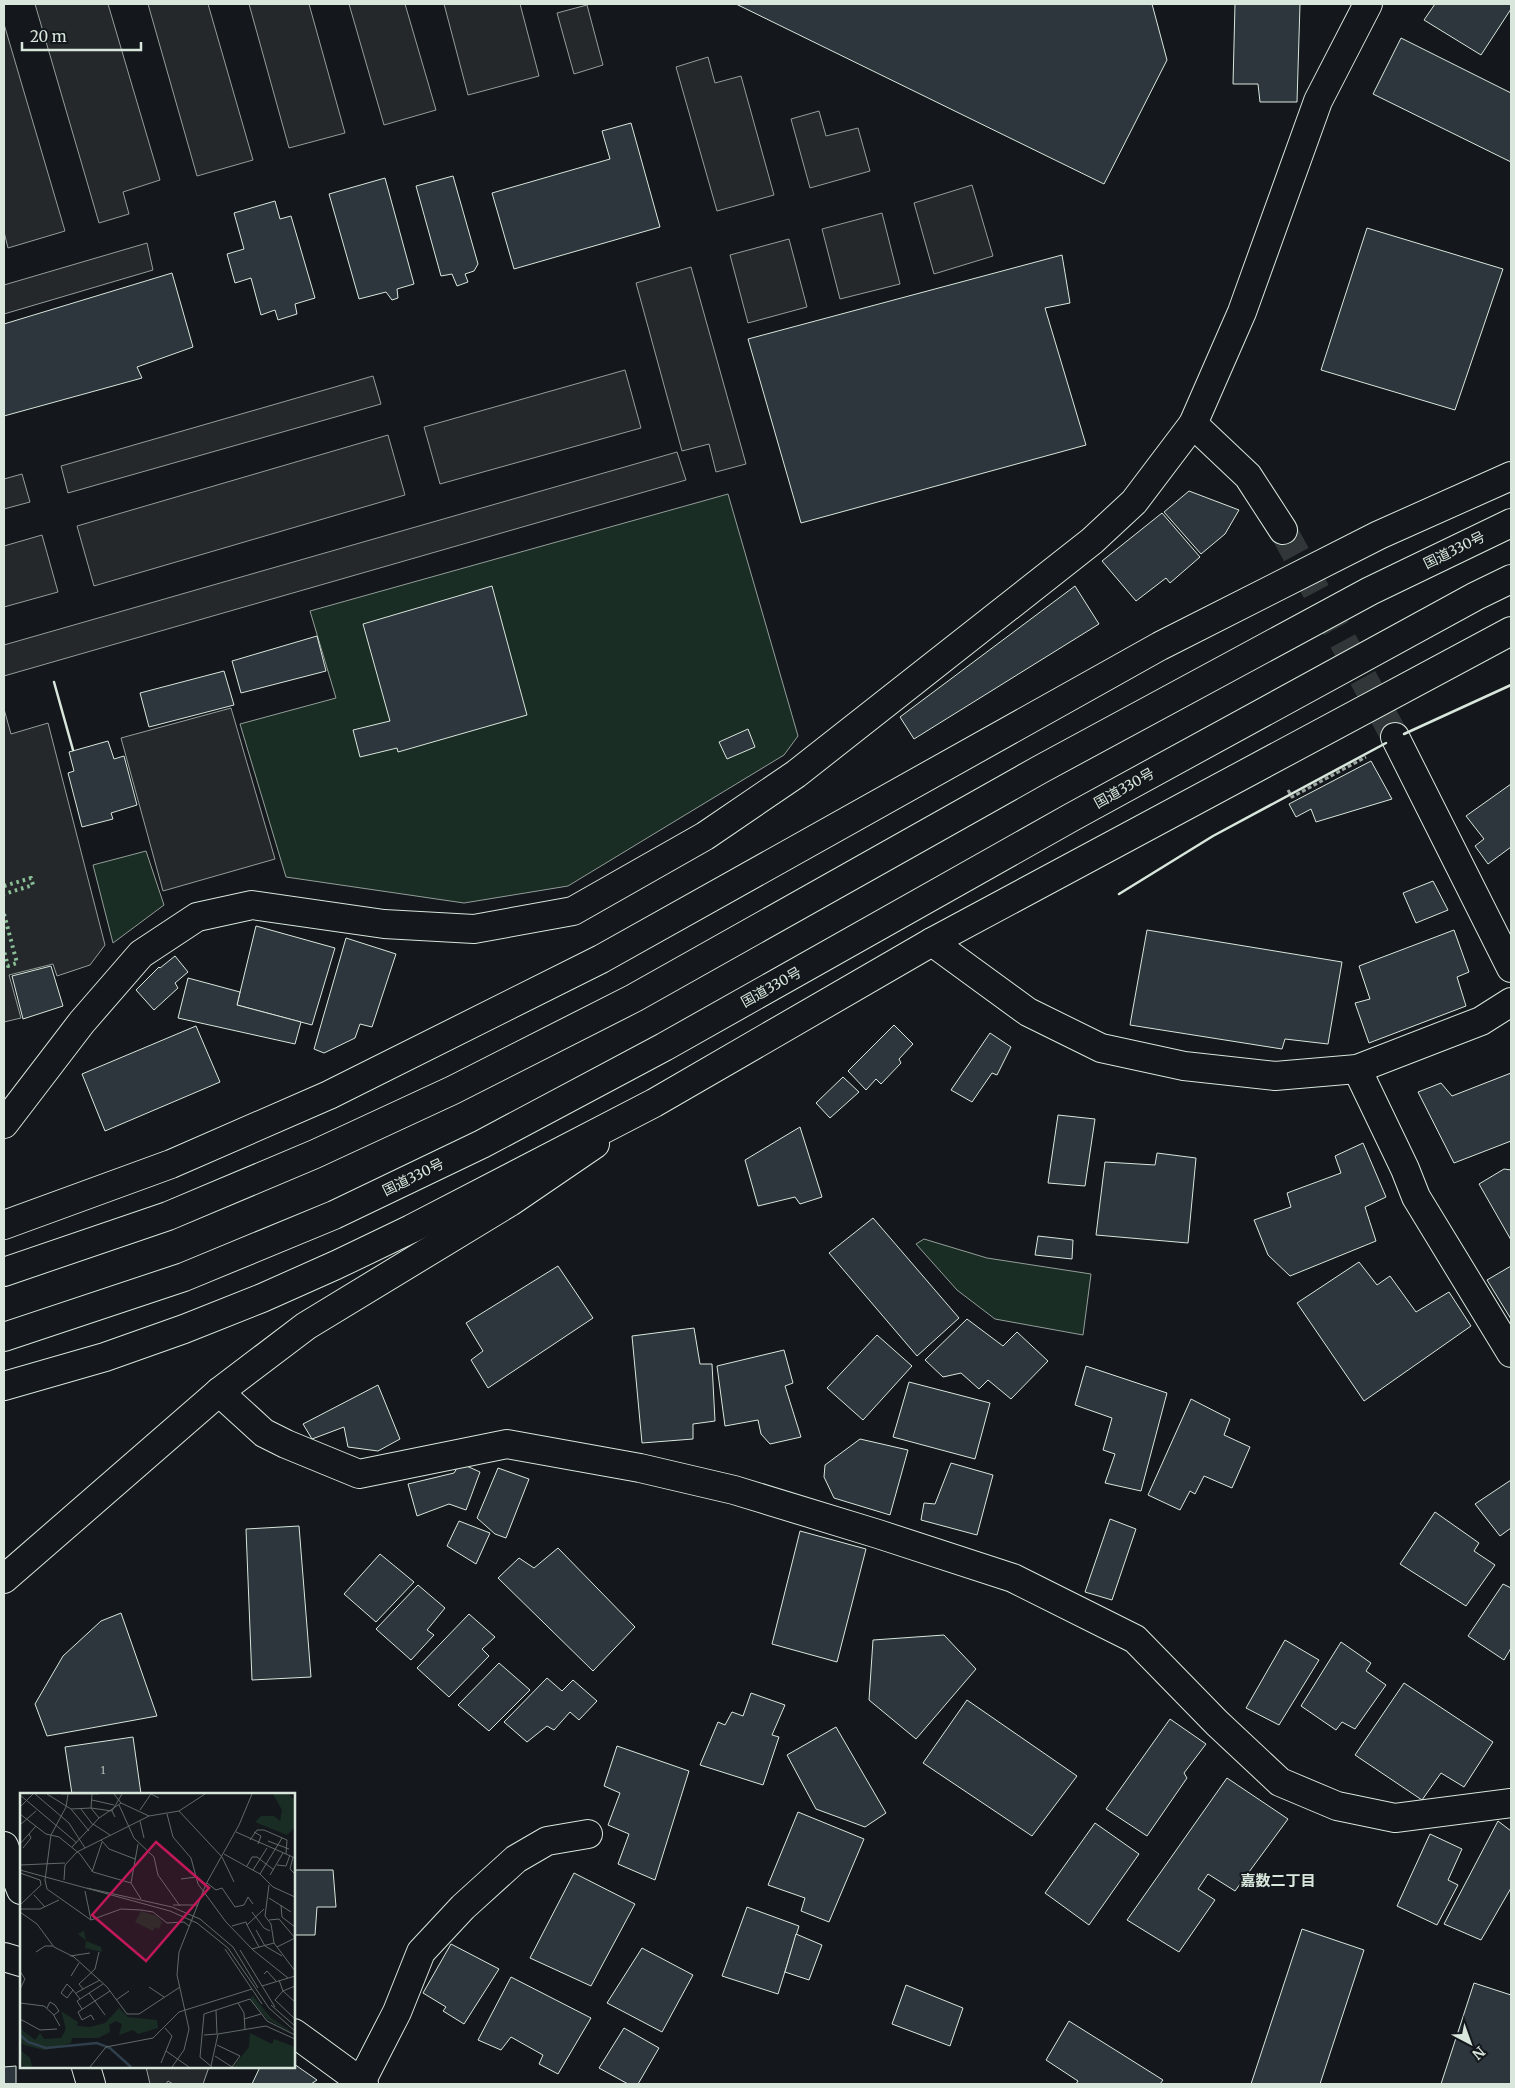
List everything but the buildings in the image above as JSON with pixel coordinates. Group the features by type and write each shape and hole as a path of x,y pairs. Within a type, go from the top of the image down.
{"main road":[{"path":"4,1124 82,1022 141,954 197,916 252,905 384,924 474,929 573,911 705,836 796,774 1092,541 1134,502 1193,424 1242,312 1318,101 1368,4"},
{"path":"1193,424 1248,476 1283,530"},
{"path":"4,1225 171,1164 330,1095 601,959 1160,646 1379,535 1511,476"},
{"name":"国道330号","path":"4,1272 168,1216 315,1154 453,1090 634,998 1041,769 1370,591 1511,523"},
{"name":"国道330号","path":"4,1338 184,1277 334,1215 482,1144 664,1047 1072,817 1476,596 1511,579"},
{"path":"4,1386 105,1357 184,1329 270,1295 411,1229 654,1103 932,942 1511,631"},
{"path":"1396,739 1511,968"},
{"path":"932,942 1028,1012 1100,1048 1184,1066 1275,1076 1357,1069 1481,1022 1511,1002"},
{"path":"1357,1069 1405,1169 1416,1197 1511,1353"},
{"path":"4,1579 220,1392 306,1326 510,1202 654,1103"},
{"path":"220,1392 264,1433 359,1474 507,1444 640,1468 734,1490 878,1534 1013,1578 1135,1639 1218,1724 1280,1782 1337,1806 1395,1818 1511,1803"},
{"path":"295,2034 362,2083 397,2012 421,1952 463,1907 516,1859 547,1841 588,1834"},
{"path":"4,1846 20,1887"},
{"path":"4,1957 20,1962"},
{"path":"86,2068 91,2084"}],"path":[{"path":"1286,786 1292,797 1396,739"}],"green space":[{"path":"728,494 798,736 784,755 568,886 464,903 286,877 240,724 336,698 310,611"},
{"path":"146,851 164,905 113,943 93,865"},
{"path":"924,1239 987,1258 1091,1274 1083,1335 995,1319 957,1290 916,1244"}],"shaded area":[{"path":"35,4 108,4 160,180 123,192 129,214 99,223"},
{"path":"148,4 208,4 253,160 197,176"},
{"path":"249,4 309,4 345,133 289,148"},
{"path":"349,4 405,4 436,110 384,125"},
{"path":"444,4 520,4 539,76 468,95"},
{"path":"587,5 603,65 574,74 557,13"},
{"path":"4,24 65,231 8,248 4,232"},
{"path":"708,57 715,83 741,76 774,195 717,211 676,67"},
{"path":"819,111 826,136 858,128 870,171 810,188 791,119"},
{"path":"972,185 993,256 934,274 914,203"},
{"path":"882,213 900,284 840,299 822,229"},
{"path":"789,239 807,307 748,323 730,255"},
{"path":"147,243 153,270 4,314 4,285"},
{"path":"691,267 746,464 716,472 709,444 682,451 636,283"},
{"path":"625,370 641,428 440,484 424,427"},
{"path":"373,376 381,404 68,493 61,466"},
{"path":"388,435 405,495 94,586 77,526"},
{"path":"677,452 686,480 4,676 4,645"},
{"path":"22,474 30,502 4,509 4,479"},
{"path":"42,535 58,592 4,607 4,546"},
{"path":"231,708 275,859 163,891 121,738"},
{"path":"4,709 11,734 48,723 105,945 90,965 57,976 53,964 9,975 21,1018 4,1022"},
{"path":"146,2068 209,2068 203,2084 173,2084 168,2081 166,2084 150,2084"}],"tunnel":[{"path":"1283,530 1395,737"}],"hedge":[{"path":"4,886 31,878 33,885 4,894"},
{"path":"4,914 17,963 8,966 4,951"}],"wall":[{"path":"54,682 73,750"},
{"path":"1404,734 1511,685"},
{"path":"1119,894 1213,836 1386,743"}],"district":[{"name":"嘉数二丁目","path":"1278,1881"}]}
